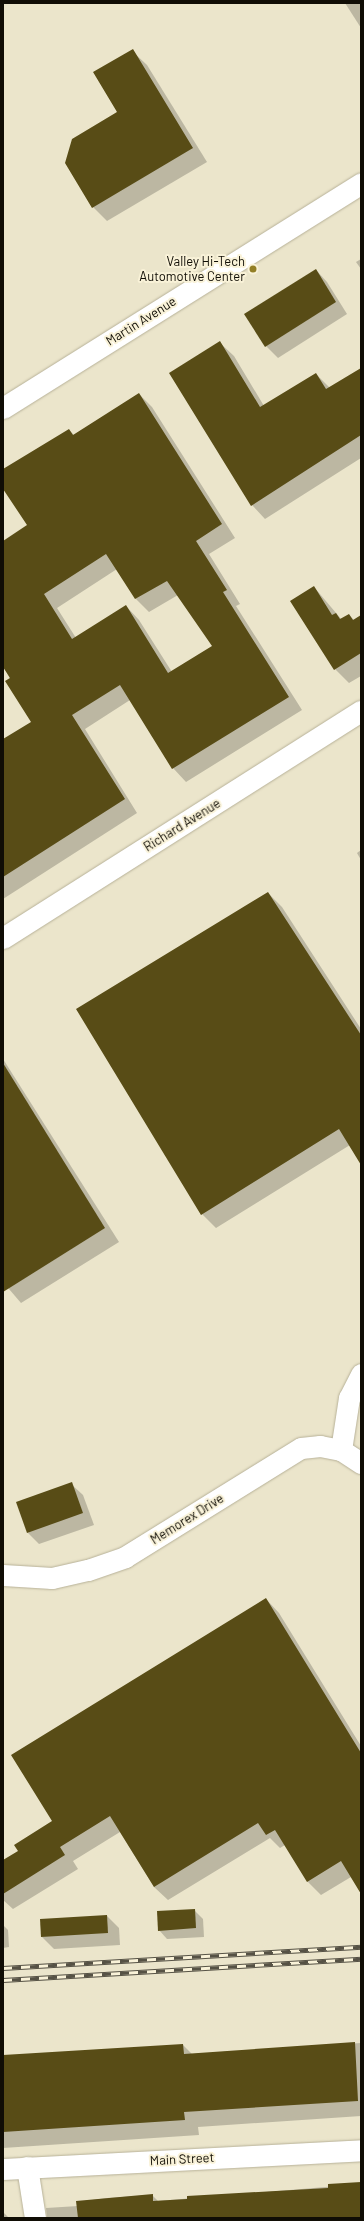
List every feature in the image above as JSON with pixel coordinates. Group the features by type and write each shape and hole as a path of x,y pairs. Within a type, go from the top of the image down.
{"street":[{"name":"Martin Avenue","path":"3,408 361,183"},
{"name":"Richard Avenue","path":"3,938 361,712"},
{"path":"341,1450 349,1398 361,1374"},
{"name":"Memorex Drive","path":"3,1575 52,1578 88,1570 125,1557 301,1448 320,1446 341,1450 361,1463"},
{"name":"Main Street","path":"3,2168 361,2150"},
{"path":"27,2167 35,2218"}],"building":[{"path":"133,49 193,148 92,208 65,163 72,139 117,112 93,72"},
{"path":"316,269 336,302 265,347 244,314"},
{"path":"220,341 260,407 316,373 326,389 361,368 361,435 251,506 169,373"},
{"path":"139,393 222,524 196,541 227,590 223,592 289,697 172,769 120,685 72,715 125,799 3,877 3,739 31,722 5,681 10,678 3,667 3,541 27,525 3,489 3,469 69,429 73,435","holes":["106,554 135,599 167,581 212,646 168,673 126,605 72,639 44,594"]},
{"path":"314,586 332,615 336,613 340,619 349,614 353,620 361,615 361,653 334,670 290,601"},
{"path":"268,892 361,1035 361,1165 339,1129 201,1215 76,1009"},
{"path":"3,1063 105,1228 3,1292"},
{"path":"72,1482 83,1513 27,1533 16,1502"},
{"path":"266,1598 361,1753 361,1894 341,1861 307,1882 275,1830 266,1835 258,1823 154,1887 110,1816 60,1847 65,1855 3,1894 3,1860 18,1851 14,1845 52,1821 11,1755"},
{"path":"195,1909 196,1928 158,1931 157,1911"},
{"path":"107,1915 108,1933 41,1937 40,1919"},
{"path":"355,2042 358,2101 184,2112 185,2120 3,2132 3,2055 183,2044 184,2054"},
{"path":"361,2182 361,2218 78,2218 76,2201 153,2194 153,2201 187,2199 187,2196 328,2188 328,2184"}],"railway":[{"path":"3,1968 361,1947"},
{"path":"3,1980 361,1959"}],"place":[{"name":"Valley Hi-Tech Automotive Center","path":"253,269"}]}
